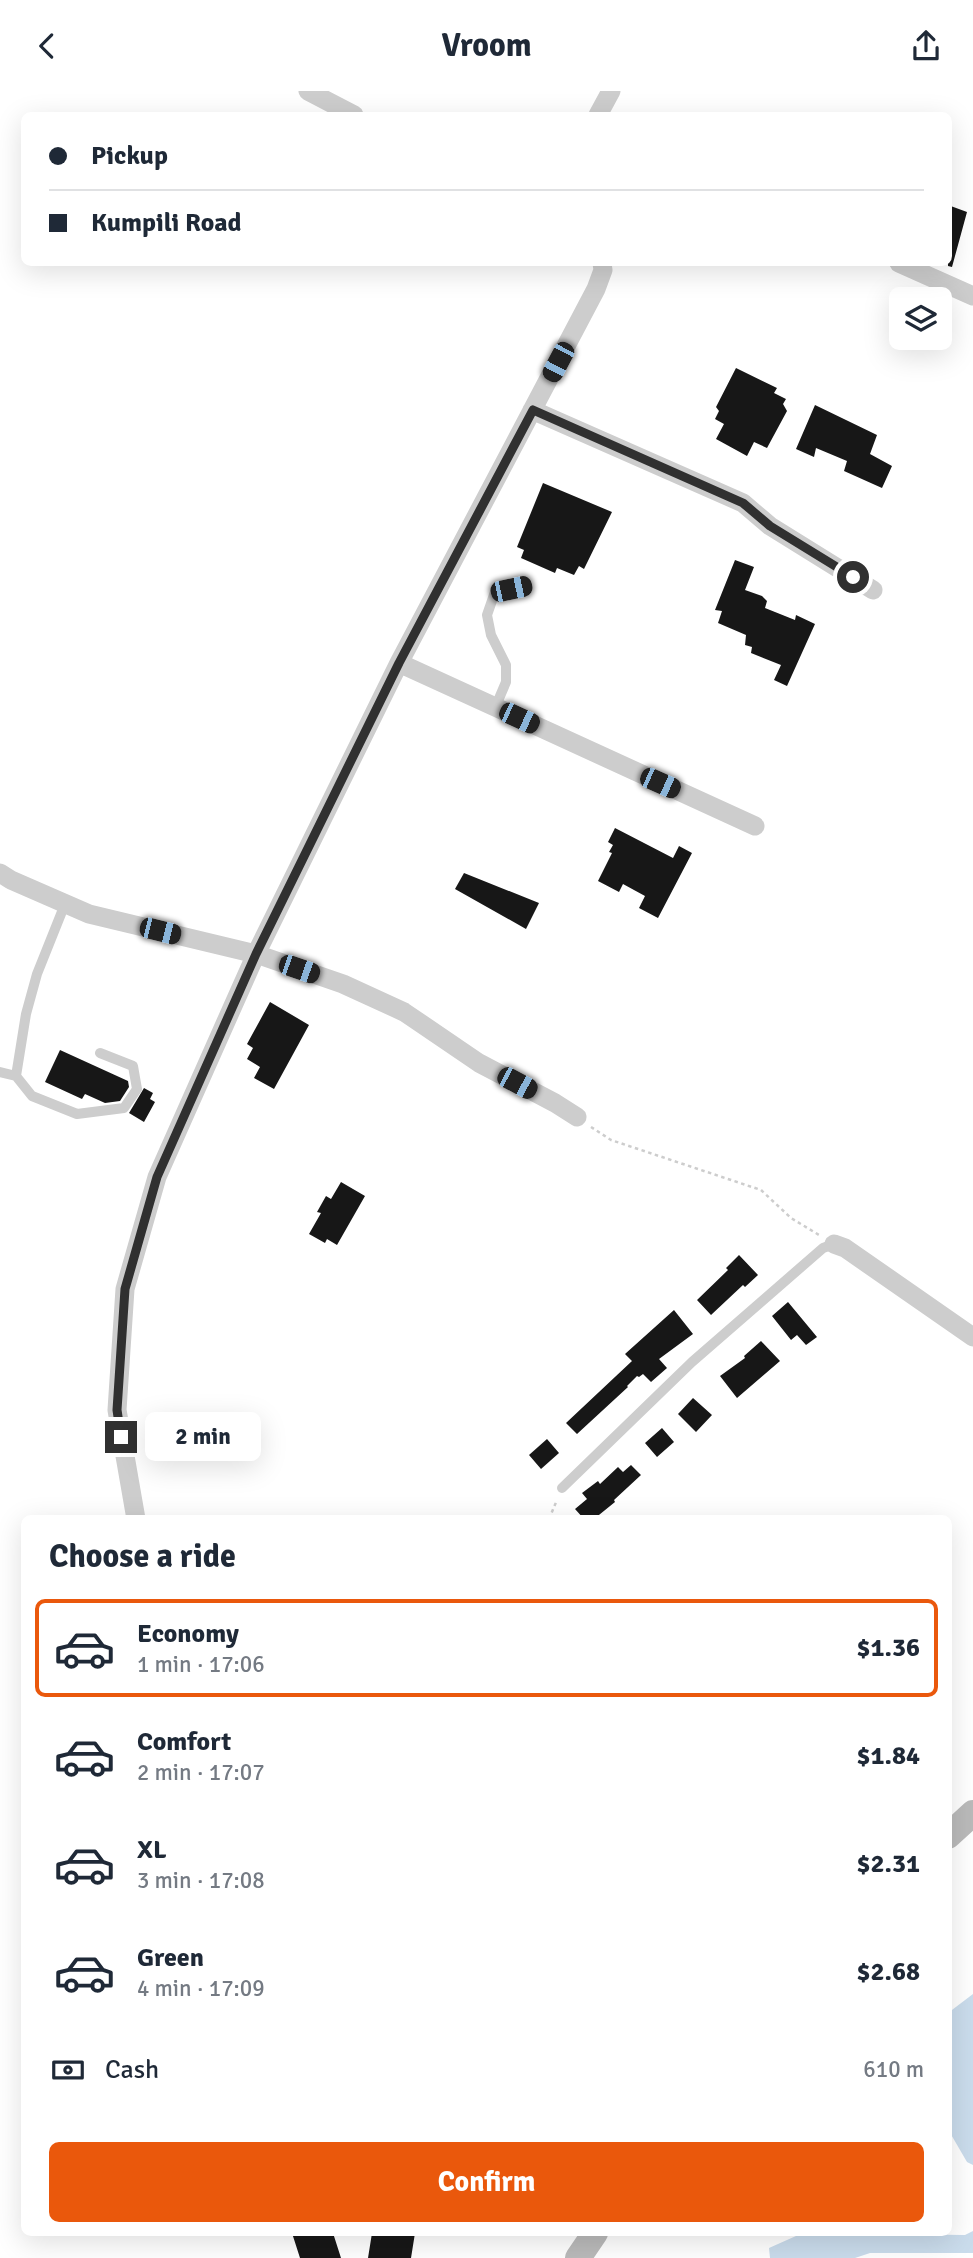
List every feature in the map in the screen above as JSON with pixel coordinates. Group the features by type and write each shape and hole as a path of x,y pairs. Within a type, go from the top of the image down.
{"street":[{"path":"307,91 348,112"},
{"path":"600,112 611,91"},
{"path":"134,1515 117,1410 125,1289 157,1177 256,954 399,663 596,289 602,266"},
{"path":"906,266 973,296"},
{"path":"533,410 743,503 770,526 873,590"},
{"path":"399,663 755,826"},
{"path":"0,873 89,914 256,954 343,984 404,1012 479,1063 577,1117"},
{"path":"834,1244 845,1248 973,1337"},
{"path":"952,1832 973,1813"},
{"path":"578,2258 593,2236"}],"lane":[{"path":"495,708 506,682 506,666 491,635 488,615 495,592 527,585"},
{"path":"16,1076 26,1014 37,974 65,904"},
{"path":"0,1072 16,1076 32,1096 77,1114 124,1108 137,1089 133,1066 100,1053"},
{"path":"562,1488 692,1362 823,1248 834,1244"}],"path":[{"path":"577,1117 611,1140 761,1190 791,1218 834,1244"},
{"path":"551,1515 562,1488"}],"water":[{"path":"973,1994 973,2165 967,2162 952,2136 952,2010"},
{"path":"973,2231 973,2253 870,2253 855,2258 770,2258 769,2248 796,2236 965,2235"}],"building":[{"path":"952,206 967,212 952,267 948,266 952,266"},
{"path":"736,368 777,388 774,393 786,399 783,404 787,411 767,448 754,442 747,456 716,439 724,424 715,419 719,411 716,407"},
{"path":"815,405 877,435 870,454 892,466 882,488 844,471 847,461 816,448 814,457 796,449"},
{"path":"543,483 612,512 584,569 579,566 574,575 557,568 555,573 521,558 524,550 517,547"},
{"path":"735,560 754,567 745,590 762,596 767,601 765,608 795,620 796,615 815,624 787,686 774,680 781,665 751,653 752,647 745,645 746,635 718,623 722,611 715,610"},
{"path":"615,828 673,858 679,846 692,853 658,918 639,908 645,896 623,884 619,892 598,881 612,853 609,852 613,845 608,842"},
{"path":"464,873 539,903 526,929 455,889"},
{"path":"270,1002 309,1025 274,1089 254,1078 260,1067 247,1059 253,1048 247,1044"},
{"path":"60,1050 128,1081 129,1087 120,1101 105,1103 85,1094 82,1099 45,1082"},
{"path":"144,1088 153,1093 150,1099 155,1102 144,1122 129,1113"},
{"path":"341,1182 365,1196 337,1245 327,1239 325,1243 309,1234 321,1213 317,1212 326,1196 331,1199"},
{"path":"739,1255 758,1275 745,1287 743,1285 711,1315 697,1300 728,1270 726,1268"},
{"path":"788,1302 817,1337 806,1345 797,1335 791,1340 772,1316"},
{"path":"674,1310 693,1334 659,1359 667,1368 651,1382 643,1374 637,1376 577,1434 566,1423 632,1361 625,1354"},
{"path":"761,1341 780,1361 737,1398 720,1376 745,1358"},
{"path":"693,1398 712,1415 696,1432 678,1414"},
{"path":"662,1428 674,1442 657,1457 645,1443"},
{"path":"547,1439 559,1453 541,1469 529,1455"},
{"path":"631,1465 641,1475 599,1515 580,1515 575,1509 587,1499 582,1493 598,1481 600,1484 618,1467 623,1472"},
{"path":"293,2236 334,2236 341,2258 300,2258"},
{"path":"372,2236 415,2236 411,2258 368,2258"}],"route":[{"path":"121,1437 117,1410 125,1289 157,1177 256,954 399,663 533,410 743,503 770,526 853,577"}]}
